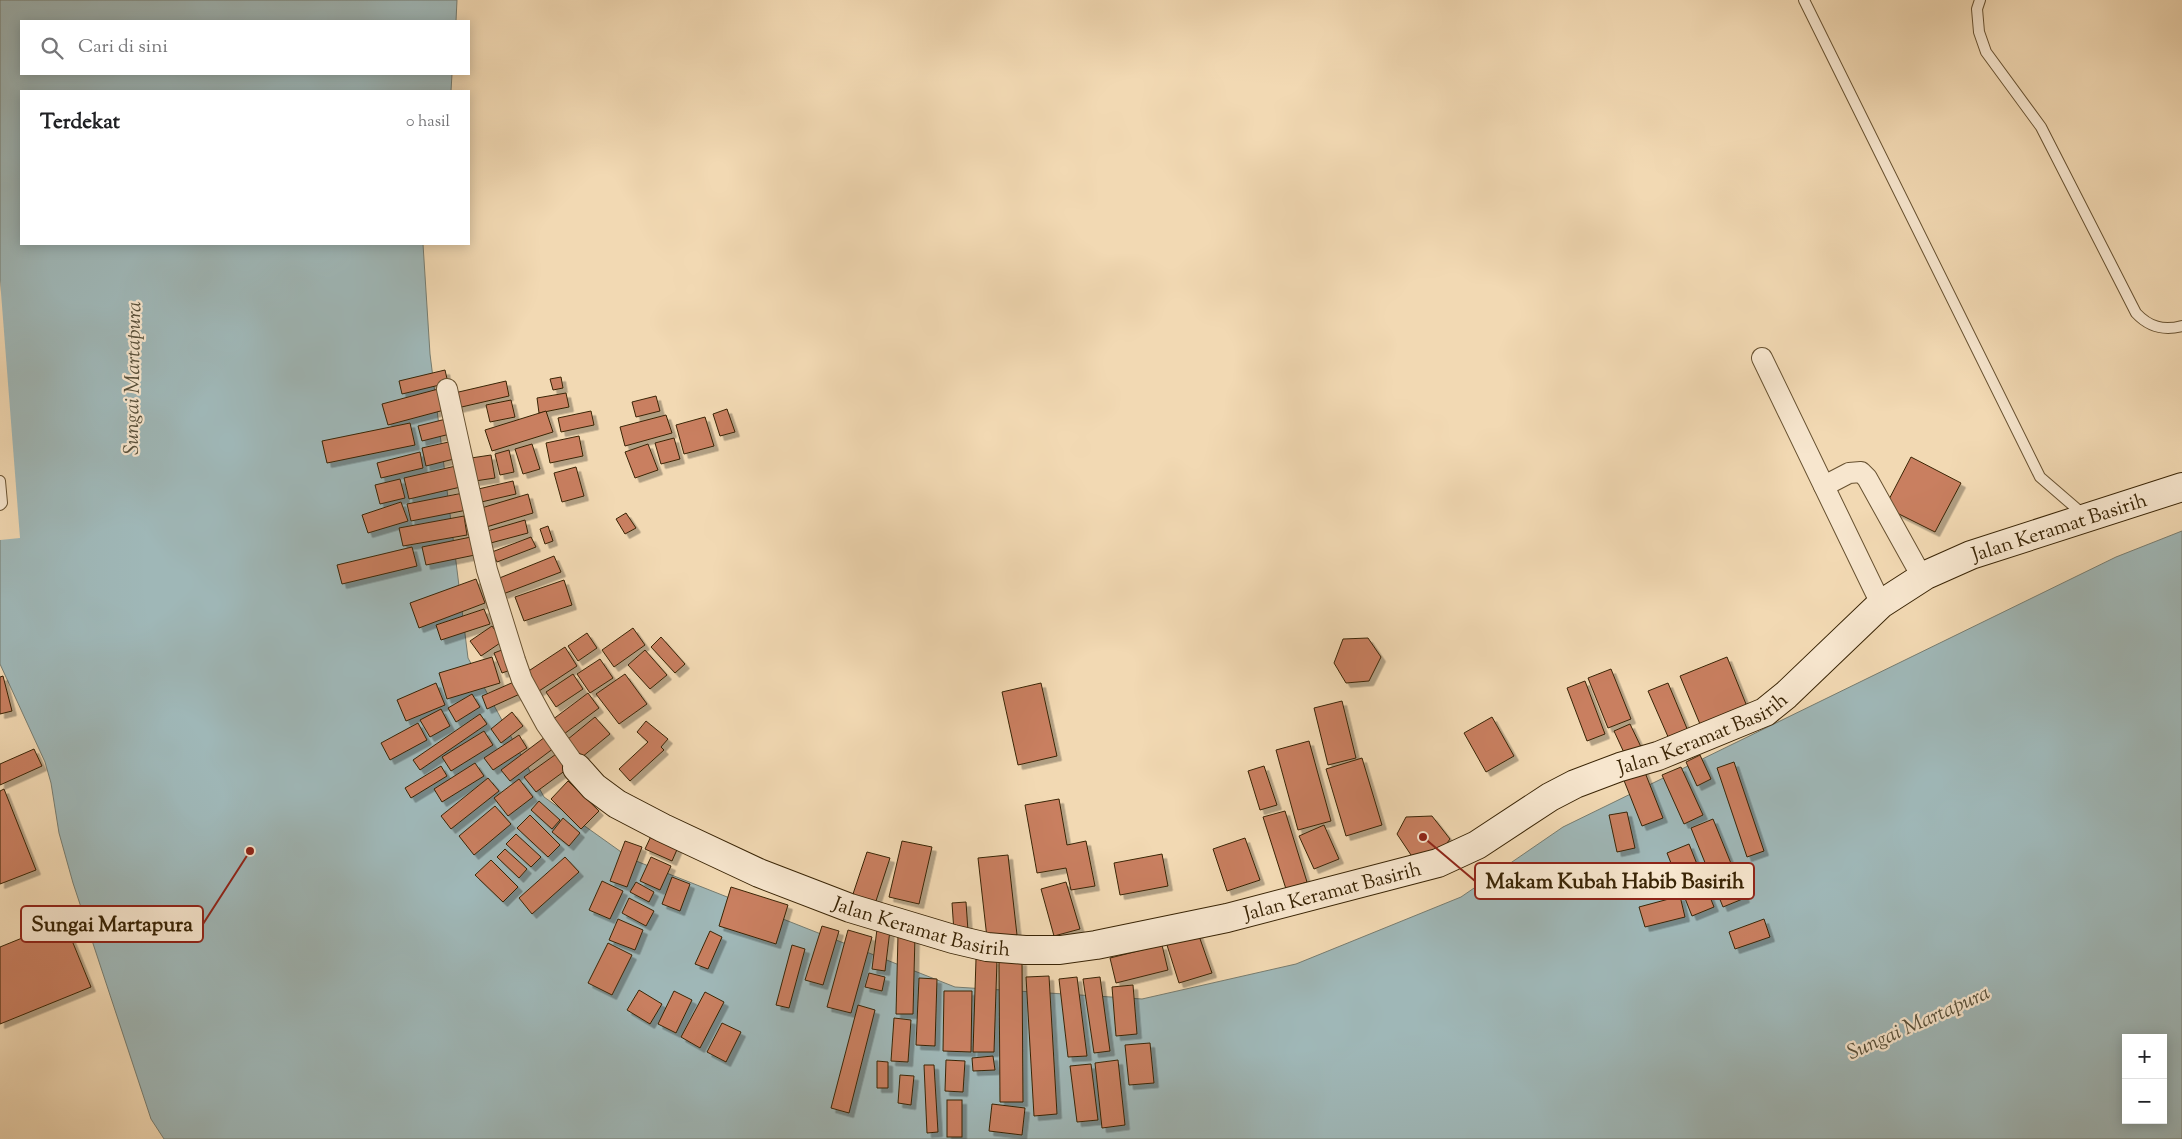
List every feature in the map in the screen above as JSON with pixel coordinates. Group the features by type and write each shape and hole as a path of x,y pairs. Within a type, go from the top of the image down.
{"street":[{"path":"1762,358 1881,604"},
{"path":"447,389 487,570 515,660 522,680 546,724 576,768"},
{"path":"1824,486 1848,473 1861,472 1867,478 1922,577"},
{"name":"Jalan Keramat Basirih","path":"576,768 594,787 617,804 662,828 759,873 850,908 953,939 987,947 1060,950 1096,945 1227,918 1438,863 1477,845 1550,797 1575,784 1620,767 1658,756 1765,712 1786,695 1881,604 1922,577 1971,554 2182,487"}],"lane":[{"path":"1804,0 2040,477 2086,518"},
{"path":"1980,0 1977,9 1979,32 1986,52 2041,127 2136,313 2143,321 2163,329 2182,326"},
{"path":"0,481 2,503 0,505"}],"water":[{"path":"0,0 457,0 456,20 20,20 20,75 452,75 451,90 20,90 20,245 423,245 430,354 468,658 544,797 631,859 955,987 1142,999 1296,964 1461,897 1563,827 2116,557 2182,531 2182,1139 164,1139 151,1119 73,883 59,833 51,783 45,762 0,664"}],"pier":[{"path":"0,280 20,538 0,540"}],"building":[{"path":"445,370 448,383 402,394 399,381"},
{"path":"561,377 563,388 553,390 550,379"},
{"path":"506,381 509,396 453,409 450,394"},
{"path":"442,388 448,409 388,425 382,404"},
{"path":"566,393 569,407 539,413 537,398"},
{"path":"656,396 660,411 636,417 632,402"},
{"path":"511,400 515,417 490,422 486,405"},
{"path":"727,409 735,432 720,436 713,414"},
{"path":"546,411 553,432 492,451 485,430"},
{"path":"591,411 594,425 561,432 558,418"},
{"path":"666,415 672,433 625,446 620,427"},
{"path":"705,417 714,446 684,454 676,425"},
{"path":"450,418 454,433 422,441 418,426"},
{"path":"410,423 415,445 327,463 322,441"},
{"path":"579,436 583,456 550,463 546,443"},
{"path":"674,438 680,459 661,464 655,443"},
{"path":"453,441 458,458 426,466 422,448"},
{"path":"532,444 540,469 523,474 515,449"},
{"path":"648,444 658,470 635,478 625,452"},
{"path":"509,450 514,472 500,475 495,454"},
{"path":"420,452 423,468 381,478 377,463"},
{"path":"491,455 495,478 475,481 471,458"},
{"path":"1911,457 1961,483 1935,532 1885,507"},
{"path":"460,465 465,486 409,499 404,478"},
{"path":"576,467 584,496 562,502 554,473"},
{"path":"400,479 405,498 380,504 375,485"},
{"path":"513,481 516,494 477,503 474,490"},
{"path":"463,493 467,510 411,521 407,504"},
{"path":"528,494 533,513 483,528 478,509"},
{"path":"401,502 408,521 368,533 362,515"},
{"path":"626,513 636,528 625,534 616,519"},
{"path":"464,516 467,535 403,546 399,528"},
{"path":"525,520 528,533 487,544 484,532"},
{"path":"548,526 553,541 545,544 540,529"},
{"path":"471,537 475,555 426,565 422,547"},
{"path":"531,537 536,547 497,562 492,552"},
{"path":"412,547 417,566 342,584 337,565"},
{"path":"554,556 561,572 503,594 497,579"},
{"path":"476,579 485,603 419,628 410,603"},
{"path":"564,580 572,605 524,621 515,597"},
{"path":"484,609 490,624 441,640 436,625"},
{"path":"492,626 503,641 481,656 470,641"},
{"path":"633,628 645,645 614,667 602,650"},
{"path":"587,633 597,648 578,661 568,646"},
{"path":"661,637 685,664 675,673 651,647"},
{"path":"1368,638 1381,657 1369,681 1346,683 1334,663 1343,639"},
{"path":"565,647 577,666 536,693 524,674"},
{"path":"507,648 516,668 502,673 494,653"},
{"path":"645,650 667,675 650,689 628,665"},
{"path":"492,657 500,683 447,699 439,673"},
{"path":"1727,657 1748,709 1702,729 1680,676"},
{"path":"600,659 613,678 590,693 577,674"},
{"path":"1611,669 1631,719 1608,728 1588,678"},
{"path":"573,674 583,689 556,707 546,692"},
{"path":"625,674 647,704 619,724 596,694"},
{"path":"3,676 12,711 0,714 0,677"},
{"path":"516,681 522,693 487,709 482,696"},
{"path":"1585,681 1605,734 1587,741 1567,688"},
{"path":"436,683 445,705 406,721 397,700"},
{"path":"1041,683 1057,756 1018,765 1002,692"},
{"path":"1668,683 1688,731 1669,739 1648,691"},
{"path":"588,693 599,708 560,737 548,723"},
{"path":"472,694 480,707 456,722 448,708"},
{"path":"1342,701 1356,758 1328,765 1314,708"},
{"path":"441,709 450,726 430,737 420,720"},
{"path":"512,712 523,726 501,743 491,729"},
{"path":"480,714 487,724 420,770 413,760"},
{"path":"595,717 610,734 576,762 562,744"},
{"path":"1492,717 1514,756 1486,772 1464,733"},
{"path":"646,721 668,739 661,747 664,750 630,781 619,769 648,742 637,732"},
{"path":"418,723 427,740 390,760 381,743"},
{"path":"1630,724 1642,749 1626,757 1614,731"},
{"path":"484,731 493,745 451,771 442,757"},
{"path":"549,734 558,745 510,781 501,770"},
{"path":"519,735 527,748 493,770 484,758"},
{"path":"1309,741 1331,821 1298,830 1276,750"},
{"path":"34,749 42,766 0,785 0,764"},
{"path":"559,752 570,767 536,792 524,777"},
{"path":"1700,755 1711,779 1697,786 1686,762"},
{"path":"1362,758 1382,825 1346,836 1326,769"},
{"path":"1734,762 1764,851 1747,857 1717,768"},
{"path":"475,763 484,776 442,802 434,789"},
{"path":"441,766 447,776 411,798 405,788"},
{"path":"1264,766 1277,805 1260,810 1248,771"},
{"path":"1681,767 1703,815 1684,824 1662,775"},
{"path":"1644,770 1663,818 1642,826 1623,778"},
{"path":"488,778 499,791 451,829 441,816"},
{"path":"519,779 533,797 508,816 494,798"},
{"path":"568,781 599,811 581,829 551,799"},
{"path":"4,789 36,870 0,884 0,791"},
{"path":"1059,799 1067,845 1086,841 1095,886 1071,890 1066,868 1037,873 1025,805"},
{"path":"539,801 560,820 552,829 531,810"},
{"path":"495,806 511,824 474,855 459,836"},
{"path":"1285,811 1307,882 1286,889 1263,817"},
{"path":"1627,812 1635,848 1617,852 1609,815"},
{"path":"530,815 560,845 548,857 517,828"},
{"path":"1432,816 1450,839 1436,858 1413,858 1397,834 1406,817"},
{"path":"563,818 580,833 569,846 552,832"},
{"path":"1713,819 1745,898 1723,907 1691,828"},
{"path":"1324,825 1339,859 1314,869 1299,836"},
{"path":"516,834 541,857 531,867 506,844"},
{"path":"652,834 679,845 672,861 645,849"},
{"path":"1245,838 1260,880 1227,891 1213,849"},
{"path":"625,841 642,847 627,887 610,881"},
{"path":"902,841 932,847 919,904 889,897"},
{"path":"1689,844 1714,907 1692,916 1667,853"},
{"path":"505,849 527,869 519,878 497,857"},
{"path":"867,852 890,858 875,904 852,897"},
{"path":"1162,854 1168,886 1120,895 1114,863"},
{"path":"1008,855 1017,935 987,938 978,858"},
{"path":"565,857 579,872 532,914 519,898"},
{"path":"651,857 671,866 660,890 640,881"},
{"path":"491,860 518,887 503,902 475,875"},
{"path":"672,877 690,884 680,911 662,904"},
{"path":"602,881 623,891 610,919 589,910"},
{"path":"636,882 654,892 649,902 630,892"},
{"path":"1066,882 1080,929 1054,936 1041,889"},
{"path":"731,887 788,905 776,944 719,926"},
{"path":"1680,896 1685,917 1645,927 1639,907"},
{"path":"629,898 654,911 646,926 622,913"},
{"path":"966,902 968,931 954,932 952,903"},
{"path":"618,919 643,930 635,950 609,940"},
{"path":"1764,919 1770,937 1735,949 1729,932"},
{"path":"64,921 91,987 0,1024 0,947"},
{"path":"822,926 839,931 823,985 805,980"},
{"path":"877,929 890,930 885,971 872,969"},
{"path":"848,930 872,937 851,1013 827,1007"},
{"path":"710,931 722,937 708,969 695,964"},
{"path":"1198,933 1212,973 1179,983 1166,942"},
{"path":"898,935 915,935 913,1014 896,1014"},
{"path":"608,943 632,955 612,995 588,983"},
{"path":"792,945 805,949 789,1008 776,1005"},
{"path":"1162,945 1168,970 1116,983 1110,958"},
{"path":"976,959 997,960 994,1052 973,1052"},
{"path":"999,961 1022,961 1023,1102 1000,1102"},
{"path":"869,973 885,977 882,991 865,987"},
{"path":"1049,976 1057,1114 1034,1116 1026,977"},
{"path":"1077,977 1087,1056 1068,1057 1059,979"},
{"path":"1100,977 1110,1051 1094,1053 1083,979"},
{"path":"919,978 937,979 935,1046 916,1045"},
{"path":"1133,985 1137,1034 1116,1036 1112,987"},
{"path":"639,990 662,1004 650,1024 627,1010"},
{"path":"674,991 692,1000 676,1033 658,1024"},
{"path":"944,991 972,991 971,1052 943,1051"},
{"path":"705,992 724,1002 700,1048 681,1037"},
{"path":"858,1005 875,1010 849,1113 831,1108"},
{"path":"894,1018 911,1020 908,1062 891,1061"},
{"path":"722,1023 741,1032 726,1062 707,1052"},
{"path":"1150,1043 1154,1083 1129,1085 1125,1045"},
{"path":"993,1056 995,1070 973,1071 972,1058"},
{"path":"946,1060 965,1061 963,1092 945,1091"},
{"path":"1118,1060 1125,1125 1102,1128 1095,1063"},
{"path":"877,1061 888,1062 888,1088 877,1088"},
{"path":"1091,1064 1098,1120 1077,1122 1070,1066"},
{"path":"924,1065 934,1065 938,1132 927,1133"},
{"path":"900,1075 914,1076 911,1105 898,1103"},
{"path":"947,1100 962,1100 962,1137 947,1137"},
{"path":"992,1104 1025,1108 1022,1135 989,1131"}],"place":[{"name":"Makam Kubah Habib Basirih","path":"1423,837"},
{"name":"Sungai Martapura","path":"250,851"}]}
